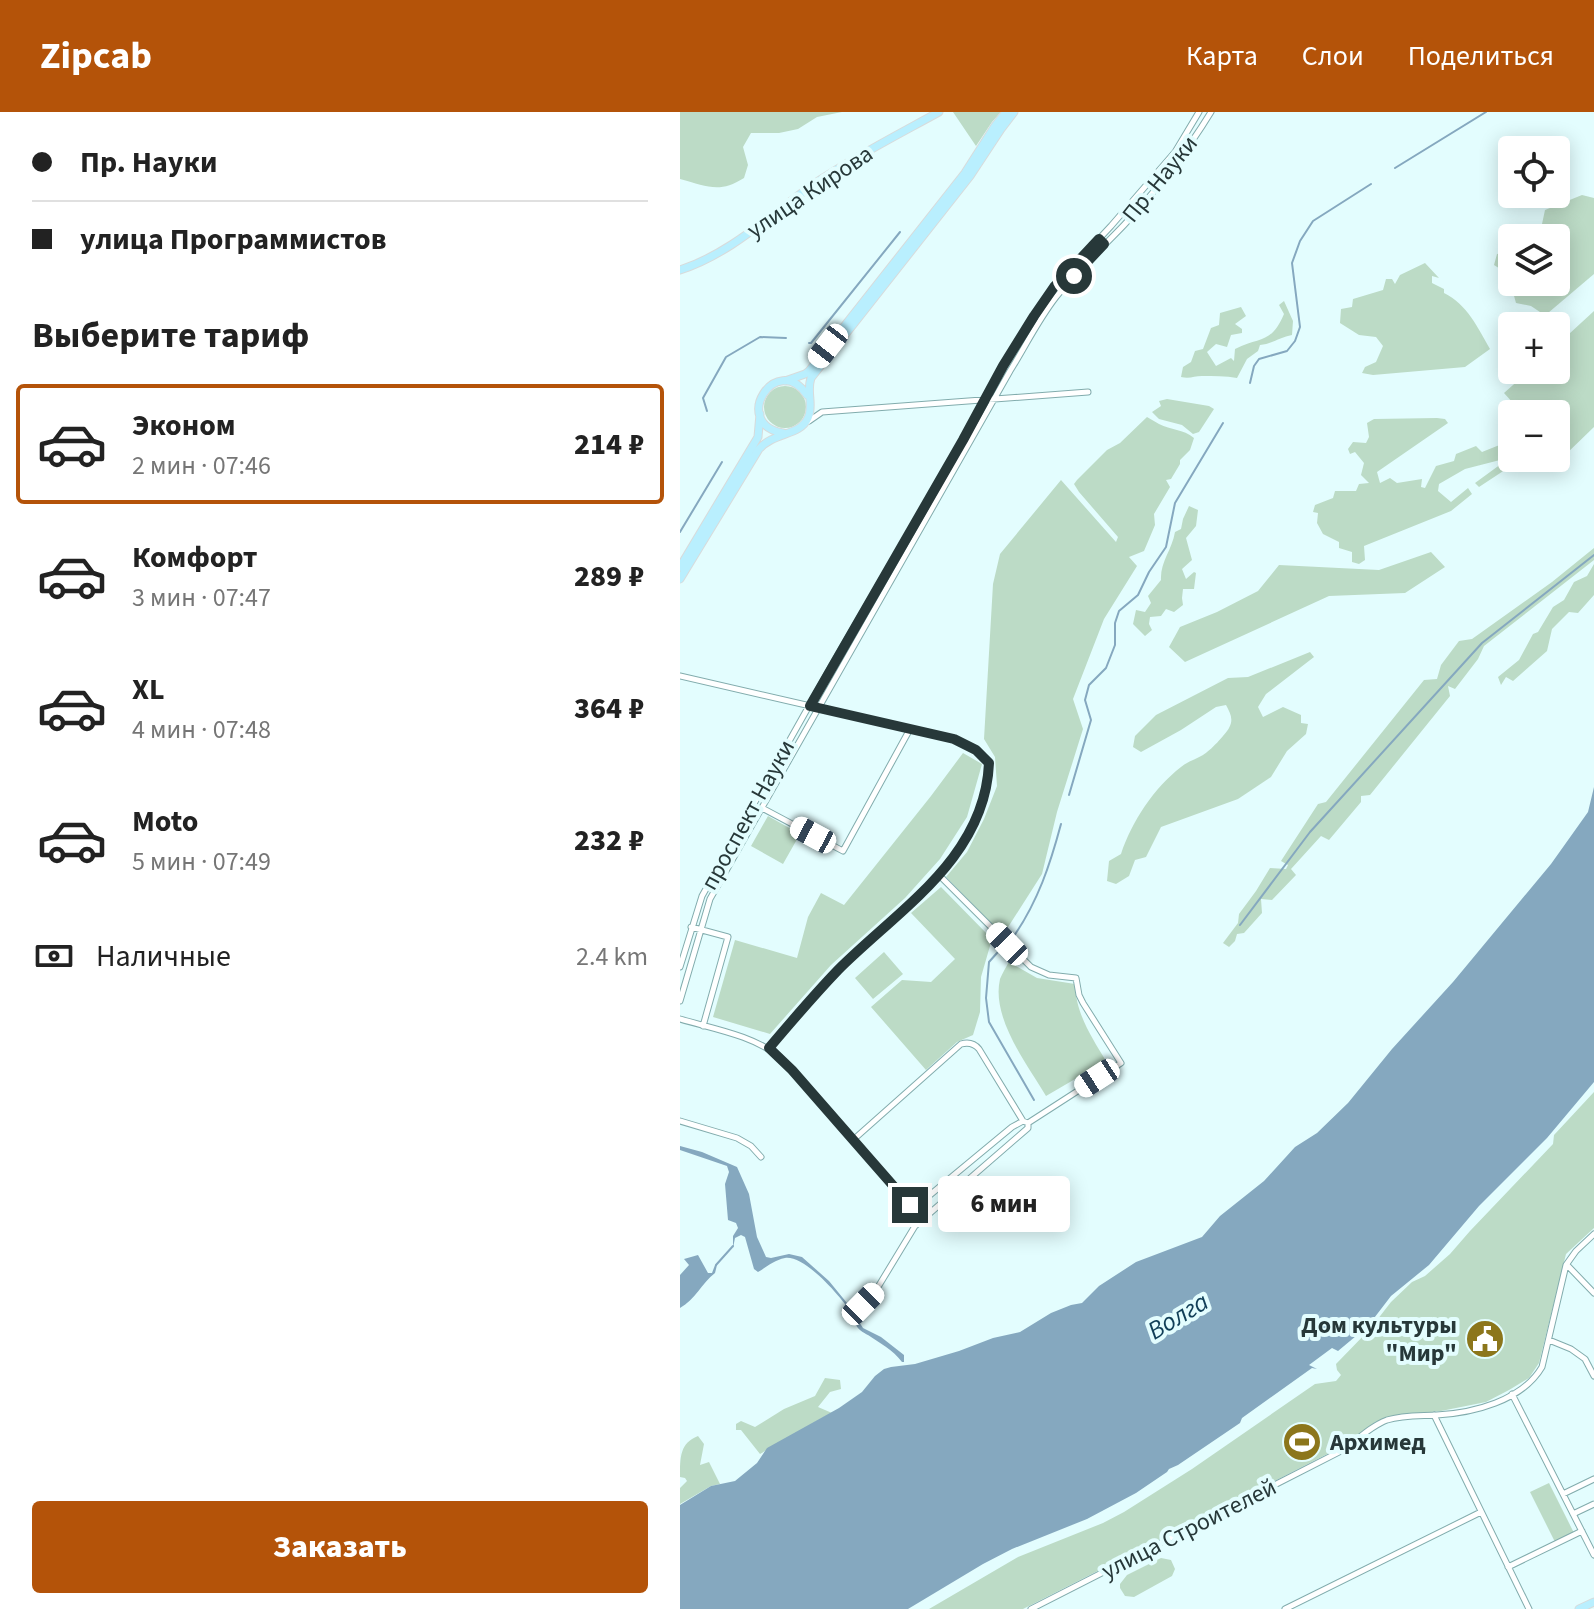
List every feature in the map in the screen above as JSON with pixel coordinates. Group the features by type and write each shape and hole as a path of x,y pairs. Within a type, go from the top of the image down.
{"main road":[{"name":"улица Кирова","path":"680,270 725,248 820,180 929,114 939,112"},
{"path":"680,567 758,437 759,400 763,392 769,386 809,371 965,173 1006,112"},
{"path":"680,579 759,449 776,436 802,427 809,414 809,385 814,374 970,176 1014,112"},
{"path":"785,381 799,385 809,398"},
{"path":"760,414 769,428 785,433 793,431"},
{"path":"1579,1609 1594,1602"}],"street":[{"name":"проспект Науки","path":"680,967 702,896 1011,353 1054,287 1175,152 1199,112"},
{"name":"Пр. Науки","path":"995,398 1054,300 1184,155 1211,112"},
{"path":"1099,239 1104,244"},
{"path":"802,427 822,412 1088,392"},
{"path":"809,398 822,412"},
{"name":"проспект Науки","path":"680,1001 710,899 995,398"},
{"path":"680,676 954,739 976,750 989,763 988,785 980,812 963,844 939,875 839,970 769,1048"},
{"path":"762,808 843,851 910,729"},
{"path":"863,1304 875,1292 915,1226 1026,1124 1121,1063 1083,1003 1076,978 1049,975 1031,967 939,875"},
{"path":"691,927 728,937 703,1026"},
{"path":"680,1019 753,1040 780,1057 923,1220"},
{"path":"853,1140 966,1042 979,1049 1026,1124"},
{"path":"680,1121 737,1138 751,1146 761,1157"},
{"path":"913,1209 1012,1127 1026,1124"},
{"path":"937,1188 946,1199"},
{"path":"1594,1234 1566,1265 1545,1357 1538,1374 1512,1394 1594,1555"},
{"path":"1566,1265 1594,1293"},
{"path":"1549,1340 1585,1359 1594,1376"},
{"name":"улица Строителей","path":"1031,1609 1341,1451 1384,1422 1398,1417 1470,1410 1512,1394"},
{"path":"1434,1415 1529,1609"},
{"path":"1563,1494 1594,1479"},
{"path":"1573,1514 1594,1504"},
{"path":"1285,1609 1481,1512"},
{"path":"1508,1567 1582,1531"}],"green space":[{"path":"680,112 842,112 817,117 798,129 751,133 743,147 748,165 744,178 720,187 680,179"},
{"path":"953,112 1001,112 976,146"},
{"path":"1582,195 1594,198 1594,274 1570,294 1570,224 1542,224 1545,210 1570,208 1570,200"},
{"path":"1425,263 1439,278 1432,276 1432,283 1444,289 1444,293 1465,310 1490,349 1465,367 1373,375 1362,373 1365,367 1376,362 1383,346 1376,337 1359,335 1340,323 1341,309 1352,307 1353,299 1383,290 1386,279 1392,279 1395,284 1400,275"},
{"path":"1514,296 1568,296 1549,312 1540,312 1531,306 1516,303"},
{"path":"1284,301 1293,321 1292,335 1260,345 1258,351 1247,359 1237,378 1181,377 1183,367 1191,362 1195,351 1203,349 1211,328 1219,325 1220,313 1241,307 1246,316 1235,324 1242,329 1242,333 1231,335 1227,347 1216,344 1207,352 1216,366 1231,358 1234,361 1235,349 1270,335 1284,314 1279,305"},
{"path":"1594,311 1594,427 1570,450 1570,400 1510,400 1504,393 1514,384 1570,384 1570,333"},
{"path":"785,386 800,392 806,407 800,422 785,428 770,422 764,407 770,392"},
{"path":"1167,399 1214,409 1199,432 1193,434 1182,425 1159,419 1152,412 1161,406 1159,401"},
{"path":"1147,417 1194,438 1171,479 1166,480 1170,487 1154,514 1155,525 1144,551 1129,557 1137,566 1104,619 1073,699 1083,729 1057,812 1042,874 1003,935 946,877 967,852 997,786 995,757 984,739 993,584 1000,554 1061,480 1116,542 1118,537 1074,484 1107,450 1120,443"},
{"path":"1437,418 1445,419 1448,423 1377,472 1380,483 1390,478 1397,483 1422,479 1421,487 1425,488 1436,466 1454,461 1456,454 1476,446 1482,452 1498,446 1498,461 1465,469 1439,484 1438,491 1451,502 1468,488 1472,494 1451,511 1364,546 1365,560 1359,564 1352,562 1352,552 1339,548 1339,542 1323,534 1317,523 1318,513 1313,512 1315,505 1333,498 1335,491 1356,491 1359,484 1369,483 1361,475 1364,463 1355,452 1350,454 1348,449 1353,442 1366,443 1369,437 1367,423 1374,419"},
{"path":"1498,466 1498,472 1502,472 1479,487 1475,483"},
{"path":"1189,506 1198,510 1196,526 1186,538 1192,560 1182,569 1186,579 1196,573 1194,589 1183,589 1183,605 1174,612 1166,609 1161,616 1150,617 1152,630 1145,636 1133,624 1136,610 1145,612 1151,603 1148,596 1161,580 1162,567 1175,532 1181,529"},
{"path":"1594,548 1594,560 1484,646 1455,689 1448,686 1450,696 1370,795 1361,796 1361,802 1329,840 1321,836 1291,869 1296,875 1272,900 1261,899 1262,913 1244,933 1237,934 1229,947 1223,943 1270,868 1286,869 1288,865 1281,861 1318,804 1326,802 1424,680 1437,679 1441,665 1459,641 1472,639"},
{"path":"1431,552 1445,567 1405,593 1329,596 1185,662 1169,647 1180,627 1258,591 1279,565 1379,570"},
{"path":"1594,564 1594,595 1578,613 1569,612 1552,629 1547,651 1513,681 1506,677 1501,685 1498,677 1519,660 1553,607 1564,600 1574,582 1587,576"},
{"path":"1310,652 1314,657 1266,694 1258,707 1263,717 1283,707 1301,715 1301,723 1308,724 1306,734 1287,751 1271,777 1238,799 1161,827 1146,857 1135,860 1129,876 1116,884 1107,881 1109,861 1121,854 1153,795 1171,775 1217,743 1229,728 1231,716 1226,705 1216,707 1141,752 1133,747 1135,736 1156,715 1228,678 1248,677"},
{"path":"963,753 982,764 967,817 940,859 905,898 831,965 770,1034 713,1017 735,940 797,958 808,917 821,893 844,905"},
{"path":"768,816 800,834 783,864 751,846"},
{"path":"941,887 992,939 981,977 980,1012 973,1035 957,1042 926,1070 871,1007 902,980 931,982 955,959 911,913"},
{"path":"884,952 903,974 873,999 855,978"},
{"path":"1009,962 1037,978 1075,984 1081,1015 1106,1061 1046,1096 1012,1040 1001,1009 1000,979"},
{"path":"1594,1092 1594,1228 1566,1254 1539,1363 1529,1378 1486,1402 1391,1416 1375,1422 1343,1446 1023,1609 929,1609 1018,1557 1124,1512 1315,1384 1336,1381 1341,1375 1336,1364 1391,1302 1450,1254 1553,1144 1554,1135"},
{"path":"825,1378 840,1380 841,1389 830,1392 818,1407 832,1413 760,1454 741,1430 736,1430 736,1424 741,1421 755,1427 784,1409 815,1396"},
{"path":"698,1436 704,1444 700,1465 709,1462 720,1484 680,1504 680,1488 687,1481 680,1477 682,1452"},
{"path":"1549,1483 1574,1533 1555,1542 1530,1492"},
{"path":"1161,1558 1171,1560 1175,1569 1172,1576 1134,1597 1125,1596 1120,1584 1127,1575"}],"water":[{"name":"Волга","path":"1594,787 1594,1082 1547,1138 1479,1206 1429,1265 1391,1296 1368,1326 1338,1351 1332,1348 1309,1365 1317,1369 1312,1368 1242,1418 1240,1423 1136,1493 1087,1519 1012,1549 908,1609 680,1609 680,1505 711,1486 735,1481 757,1463 767,1448 839,1408 862,1392 884,1369 915,1364 1020,1332 1051,1313 1082,1303 1099,1286 1136,1262 1202,1237 1220,1216 1264,1181 1295,1147 1317,1133 1348,1103 1551,864 1588,812"},
{"path":"680,1146 737,1167 749,1194 757,1237 766,1257 789,1254 802,1257 829,1281 863,1328 904,1355 904,1362 858,1329 842,1300 824,1280 803,1264 785,1258 758,1272 754,1269 745,1237 735,1238 733,1248 733,1236 738,1228 736,1223 728,1220 727,1166 680,1150"},
{"path":"698,1255 708,1273 712,1273 717,1265 715,1273 680,1308 680,1275 689,1265 684,1259"}],"waterway":[{"path":"1395,168 1486,112"},
{"path":"1250,383 1259,359 1287,351 1300,327 1292,263 1300,241 1313,221 1371,184"},
{"path":"809,343 900,232"},
{"path":"707,411 703,398 726,357 760,337 786,338"},
{"path":"1069,795 1091,720 1085,700 1089,685 1106,668 1115,645 1115,623 1119,611 1138,595 1166,547 1175,503 1223,423"},
{"path":"680,532 722,462"},
{"path":"1240,925 1310,832 1482,643 1594,555"},
{"path":"1014,936 1042,882 1061,824"},
{"path":"997,953 989,962 986,998 989,1022 1034,1100"},
{"path":"716,1265 733,1246"}],"place":[{"name":"Дом культуры \"Мир\"","path":"1485,1339"},
{"name":"Архимед","path":"1302,1442"}],"route":[{"path":"910,1205 792,1070 769,1048 839,970 917,898 954,857 980,812 988,785 989,763 976,750 954,739 810,706 1003,366 1054,287 1099,239 1104,244 1074,276"}]}
